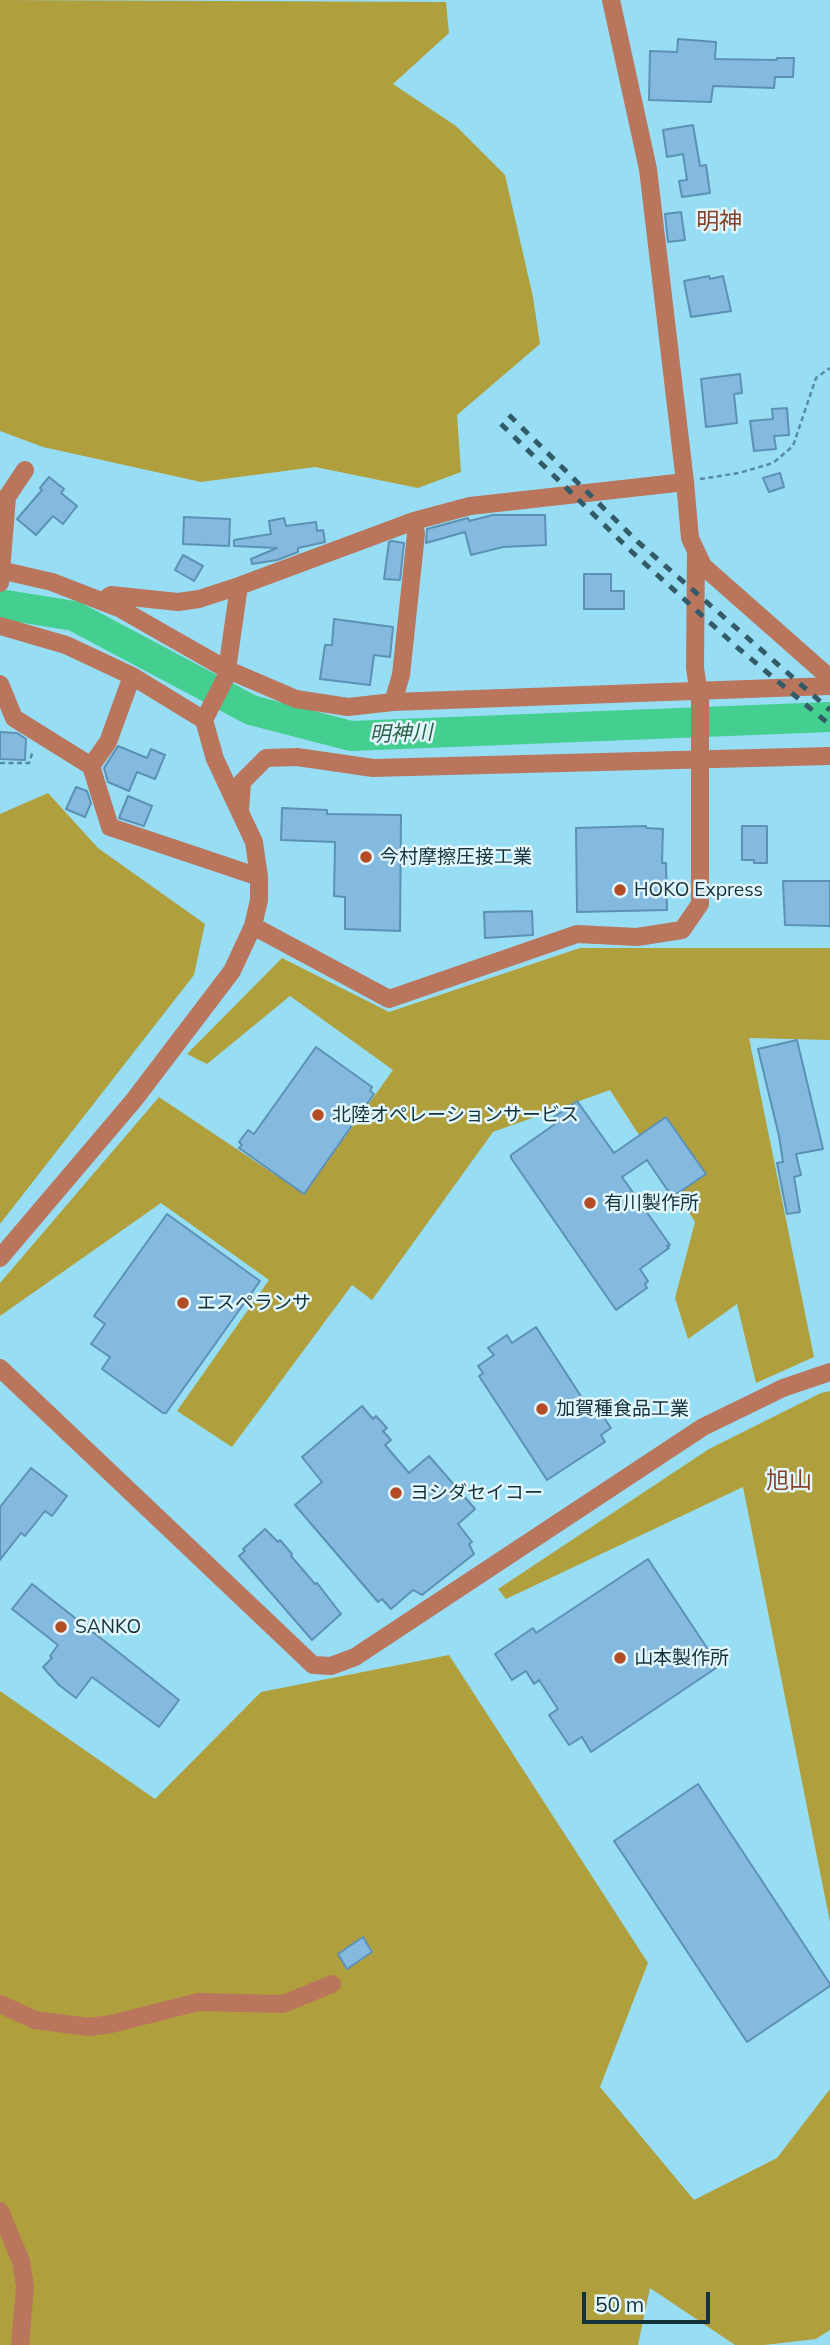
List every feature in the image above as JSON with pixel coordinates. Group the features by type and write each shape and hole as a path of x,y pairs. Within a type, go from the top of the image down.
{"street":[{"path":"611,0 648,170 690,538 703,566 830,678"},
{"path":"25,470 7,497 1,574 52,582 120,608 226,673 296,699 348,707 393,702 699,696 830,686"},
{"path":"103,601 111,595 178,602 199,599 414,521 470,506 685,482"},
{"path":"393,702 401,675 416,534 414,521"},
{"path":"253,926 389,999 577,934 637,937 682,930 701,904 701,750 695,668 696,552"},
{"path":"0,1258 134,1100 232,971 253,926 259,900 254,842 215,759 204,720 226,673 239,586"},
{"path":"0,626 66,645 132,676 204,720"},
{"path":"91,766 107,742 132,676"},
{"path":"0,684 14,718 91,766 110,827 259,877"},
{"path":"240,811 242,782 266,758 297,757 373,768 701,750 830,756"},
{"path":"0,1368 313,1665 331,1666 355,1657 703,1427 783,1388 830,1372"},
{"path":"0,2004 35,2020 89,2027 198,2002 283,2004 332,1984"},
{"path":"0,2211 21,2261 25,2287 20,2345"}],"path":[{"path":"685,482 739,473 772,463 793,446 816,378 830,368"},
{"path":"0,763 25,763 32,760 35,731"}],"shaded area":[{"path":"0,0 446,2 449,33 393,84 456,126 505,175 533,297 540,344 457,415 461,472 418,488 315,467 201,482 43,447 0,431"},
{"path":"48,793 98,848 205,924 194,975 0,1224 0,814"},
{"path":"580,948 830,948 830,1040 749,1038 814,1357 756,1383 737,1304 688,1339 675,1298 695,1222 610,1090 493,1132 372,1300 352,1285 232,1447 177,1411 269,1280 161,1203 0,1316 0,1283 159,1097 304,1194 393,1070 290,996 207,1064 187,1054 282,958 389,1012"},
{"path":"830,1391 830,1922 743,1487 506,1599 498,1589 709,1449"},
{"path":"449,1655 648,1963 600,2087 694,2200 777,2158 830,2089 830,2330 816,2339 764,2345 735,2345 650,2288 638,2345 0,2345 0,1691 155,1799 261,1692"}],"building":[{"path":"678,39 716,42 715,59 794,58 793,77 775,77 774,88 713,86 711,102 649,100 650,51 677,52"},
{"path":"693,125 700,166 706,165 710,193 682,197 679,181 687,180 683,154 667,157 663,130"},
{"path":"681,212 685,240 668,242 665,214"},
{"path":"709,276 710,279 723,276 731,311 691,317 684,281"},
{"path":"740,374 742,393 734,394 737,423 706,427 701,379"},
{"path":"787,408 789,435 774,436 776,449 754,451 750,421 773,419 772,409"},
{"path":"780,473 784,487 769,492 763,478"},
{"path":"49,477 64,489 61,493 77,506 63,524 53,516 36,535 17,519 42,490 40,488"},
{"path":"493,515 545,515 546,545 503,547 471,555 465,532 426,543 427,529 468,518 469,521"},
{"path":"184,517 230,519 229,546 183,544"},
{"path":"284,518 286,526 316,522 317,531 323,530 325,542 298,548 298,552 277,560 252,564 251,559 277,548 234,546 234,540 271,534 269,521"},
{"path":"389,542 404,543 400,580 384,579"},
{"path":"183,555 203,566 194,581 175,570"},
{"path":"584,574 611,574 611,591 624,591 624,609 584,609"},
{"path":"334,619 393,627 390,657 374,655 370,685 320,679 325,645 332,645"},
{"path":"0,732 17,733 26,739 25,760 0,759"},
{"path":"118,746 147,758 151,749 165,755 155,779 137,772 129,791 108,782 104,768"},
{"path":"76,787 87,791 91,803 85,817 66,809"},
{"path":"128,796 152,806 144,826 119,818"},
{"name":"今村摩擦圧接工業","path":"282,808 327,810 327,814 401,815 400,931 345,929 345,897 334,896 335,842 281,840"},
{"name":"HOKO Express","path":"646,826 663,829 662,863 666,863 667,910 577,912 576,828"},
{"path":"742,826 767,826 767,863 742,860"},
{"path":"783,881 830,881 830,926 785,925"},
{"path":"532,911 533,935 485,938 484,912"},
{"path":"797,1040 823,1149 796,1154 801,1175 794,1177 800,1212 787,1214 777,1163 783,1162 779,1136 758,1049"},
{"name":"北陸オペレーションサービス","path":"316,1047 372,1087 370,1091 374,1094 304,1194 239,1148 242,1145 239,1142 248,1130 254,1134"},
{"name":"有川製作所","path":"577,1101 614,1153 666,1117 706,1174 675,1195 673,1192 670,1194 647,1160 622,1177 670,1245 640,1269 648,1281 645,1284 647,1288 616,1310 511,1158 511,1155 558,1122 554,1117"},
{"name":"エスペランサ","path":"167,1214 260,1281 166,1413 163,1413 102,1369 110,1357 91,1344 105,1324 94,1316"},
{"name":"加賀種食品工業","path":"536,1327 586,1404 592,1400 611,1428 601,1435 605,1442 547,1480 479,1376 483,1373 478,1366 494,1355 488,1348 507,1335 512,1343"},
{"name":"ヨシダセイコー","path":"362,1406 373,1419 376,1416 387,1428 383,1431 391,1440 385,1445 409,1473 429,1456 475,1509 458,1524 472,1542 469,1544 474,1554 422,1595 413,1590 391,1609 382,1599 378,1602 295,1505 322,1482 302,1457"},
{"path":"31,1468 67,1496 52,1516 45,1511 25,1536 21,1533 0,1560 0,1507"},
{"path":"265,1529 278,1542 280,1540 341,1614 312,1640 239,1556"},
{"name":"山本製作所","path":"648,1559 719,1666 591,1752 582,1737 569,1745 549,1715 558,1709 539,1680 534,1684 526,1671 512,1680 495,1654 533,1628 536,1633"},
{"path":"32,1584 179,1700 159,1727 92,1677 76,1698 59,1685 43,1667 52,1658 50,1656 58,1645 12,1609"},
{"path":"698,1784 830,1984 747,2042 614,1841"},
{"path":"363,1937 372,1952 347,1969 338,1954"}],"waterway":[{"name":"明神川","path":"0,604 74,616 251,710 351,736 830,717"}],"railway":[{"path":"509,415 638,542 830,710"},
{"path":"501,424 632,552 738,648 830,725"}],"place":[{"name":"今村摩擦圧接工業","path":"366,857"},
{"name":"HOKO Express","path":"620,890"},
{"name":"北陸オペレーションサービス","path":"318,1115"},
{"name":"有川製作所","path":"590,1203"},
{"name":"エスペランサ","path":"183,1303"},
{"name":"加賀種食品工業","path":"542,1409"},
{"name":"ヨシダセイコー","path":"396,1493"},
{"name":"SANKO","path":"61,1627"},
{"name":"山本製作所","path":"620,1658"}],"district":[{"name":"明神","path":"719,222"},
{"name":"旭山","path":"789,1481"}]}
